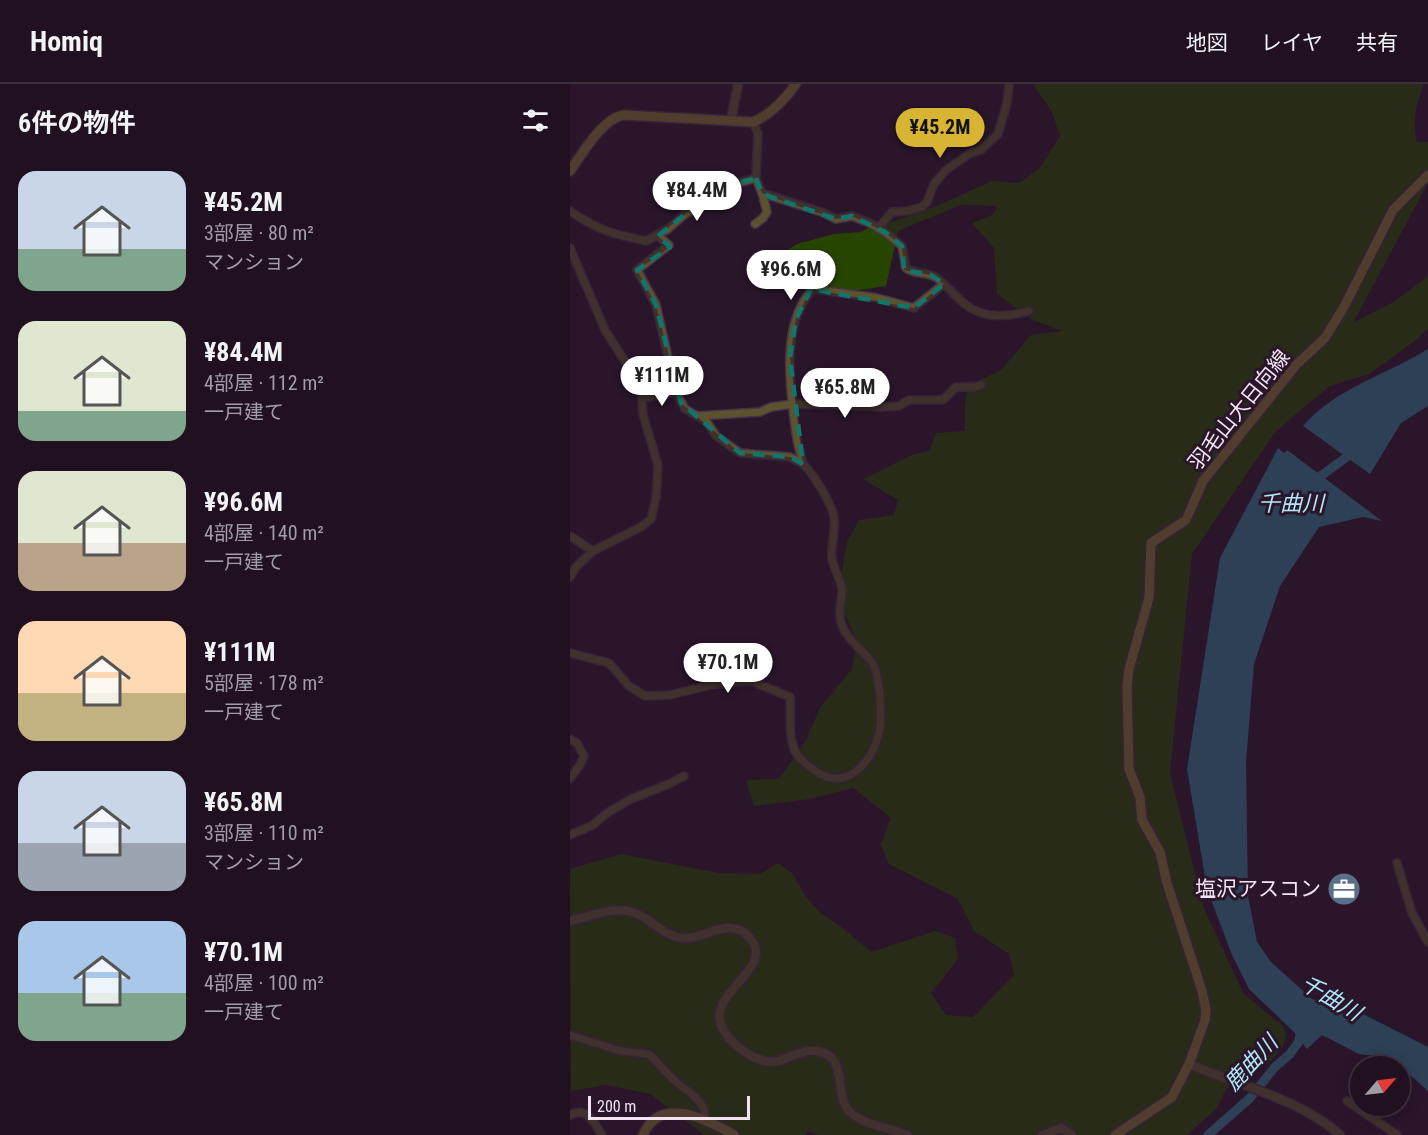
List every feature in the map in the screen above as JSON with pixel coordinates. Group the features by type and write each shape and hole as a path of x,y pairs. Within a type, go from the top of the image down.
{"main road":[{"path":"570,171 606,123 615,117 623,115 753,122 772,110 796,84"},
{"name":"羽毛山大日向線","path":"1114,1135 1173,1097 1202,1033 1205,1020 1204,1002 1167,883 1160,852 1142,820 1140,797 1129,768 1127,746 1129,669 1149,598 1151,543 1186,520 1203,481 1297,364 1324,338 1345,305 1394,210 1428,175"},
{"path":"643,1135 652,1122 671,1113 686,1113 705,1119 734,1135"}],"street":[{"path":"731,120 738,84"},
{"path":"878,228 892,212 916,209 927,202 934,184 946,170 969,154 982,149 998,134 1007,103 1009,84"},
{"path":"753,122 758,133 756,178 767,212 764,218 755,224"},
{"path":"570,212 608,233 646,241 658,236 685,214 710,201 726,186 756,178"},
{"path":"762,193 822,212 836,219 852,216 878,228 902,246 906,268 913,272 936,276 965,304 990,314 1012,315 1029,311"},
{"path":"658,236 669,245 637,270 656,305 676,392 685,409 706,421 716,436 740,453 790,457 803,464"},
{"path":"570,248 605,330 638,379 643,398 643,416 658,465 654,512 651,519 643,526 593,551 576,567 570,577"},
{"path":"570,653 609,663 629,686 645,696 670,695 727,682 759,683 790,697 793,746 804,762 819,774 834,780 843,779 856,771 871,754 879,734 881,717 877,678 871,661 848,636 841,623 842,585 832,557 834,516 831,506 803,464 796,435 793,404 791,340 796,319 813,289 877,298 914,308 944,284"},
{"path":"697,416 760,412 771,407 793,404 849,407 899,406 909,400 943,400 956,387 981,385"},
{"path":"643,398 676,392"},
{"path":"570,536 593,551"},
{"path":"570,739 581,748 584,756 583,761 570,778"},
{"path":"570,835 593,825 607,813 631,799 684,776"},
{"path":"1397,863 1412,913 1428,942"},
{"path":"570,921 624,911 639,915 662,931 676,937 694,938 728,928 741,931 752,942 756,955 750,970 725,999 719,1013 719,1019 725,1032 740,1047 760,1059 776,1061 807,1051 826,1054 834,1063 843,1102 849,1110 870,1123 907,1135"},
{"path":"570,1035 620,1052 649,1054 675,1082 700,1102 706,1112 705,1119"},
{"path":"1189,1064 1305,1111 1340,1135"},
{"path":"1347,1101 1397,1135"},
{"path":"570,1115 585,1112 602,1135"},
{"path":"1042,1135 1061,1128 1071,1135"}],"highlighted area":[{"path":"756,178 762,193 771,197 836,219 852,216 885,232 902,246 904,270 931,275 944,284 914,308 811,289 796,319 790,357 803,464 790,457 740,453 681,403 656,305 637,270 670,247 658,236 685,214 726,186"}],"green space":[{"path":"1033,84 1424,84 1417,105 1415,127 1417,142 1428,142 1428,183 1353,323 1395,301 1428,276 1428,329 1369,374 1330,386 1276,431 1192,554 1170,773 1203,906 1243,993 1283,1026 1286,1034 1283,1047 1269,1063 1226,1089 1217,1108 1187,1135 818,1135 808,1131 806,1135 704,1135 650,1094 606,1085 571,1091 570,869 621,854 718,873 760,874 778,863 793,874 804,894 819,912 871,952 935,931 955,938 958,959 931,993 946,1015 973,1017 1014,975 1009,954 974,931 958,899 889,864 881,845 891,818 853,788 810,799 754,806 746,780 779,779 805,742 820,708 852,669 857,641 837,597 847,542 859,520 894,515 898,500 863,479 914,454 929,451 936,433 965,431 968,386 1001,370 1031,335 1062,331 1033,320 997,294 994,248 972,223 994,214 997,206 961,205 898,231 886,286 841,293 787,283 768,262 797,244 834,234 861,232 878,222 891,222 939,205 992,181 1019,183 1040,168 1060,136 1052,112"}],"water":[{"path":"1428,349 1428,406 1401,423 1370,474 1303,426 1316,413 1346,392"},
{"name":"千曲川","path":"1278,448 1284,453 1287,450 1382,521 1363,517 1319,527 1280,586 1254,664 1246,762 1248,896 1257,942 1271,962 1312,999 1363,1014 1428,1047 1428,1091 1410,1075 1410,1056 1359,1054 1322,1035 1307,1049 1294,1032 1249,989 1232,955 1207,889 1187,769 1220,558"}],"waterway":[{"name":"千曲川","path":"1315,484 1318,478 1355,451"},
{"name":"鹿曲川","path":"1208,1135 1250,1098 1275,1067 1290,1054 1298,1043 1302,1028"}],"place":[{"name":"塩沢アスコン","path":"1344,889"}]}
